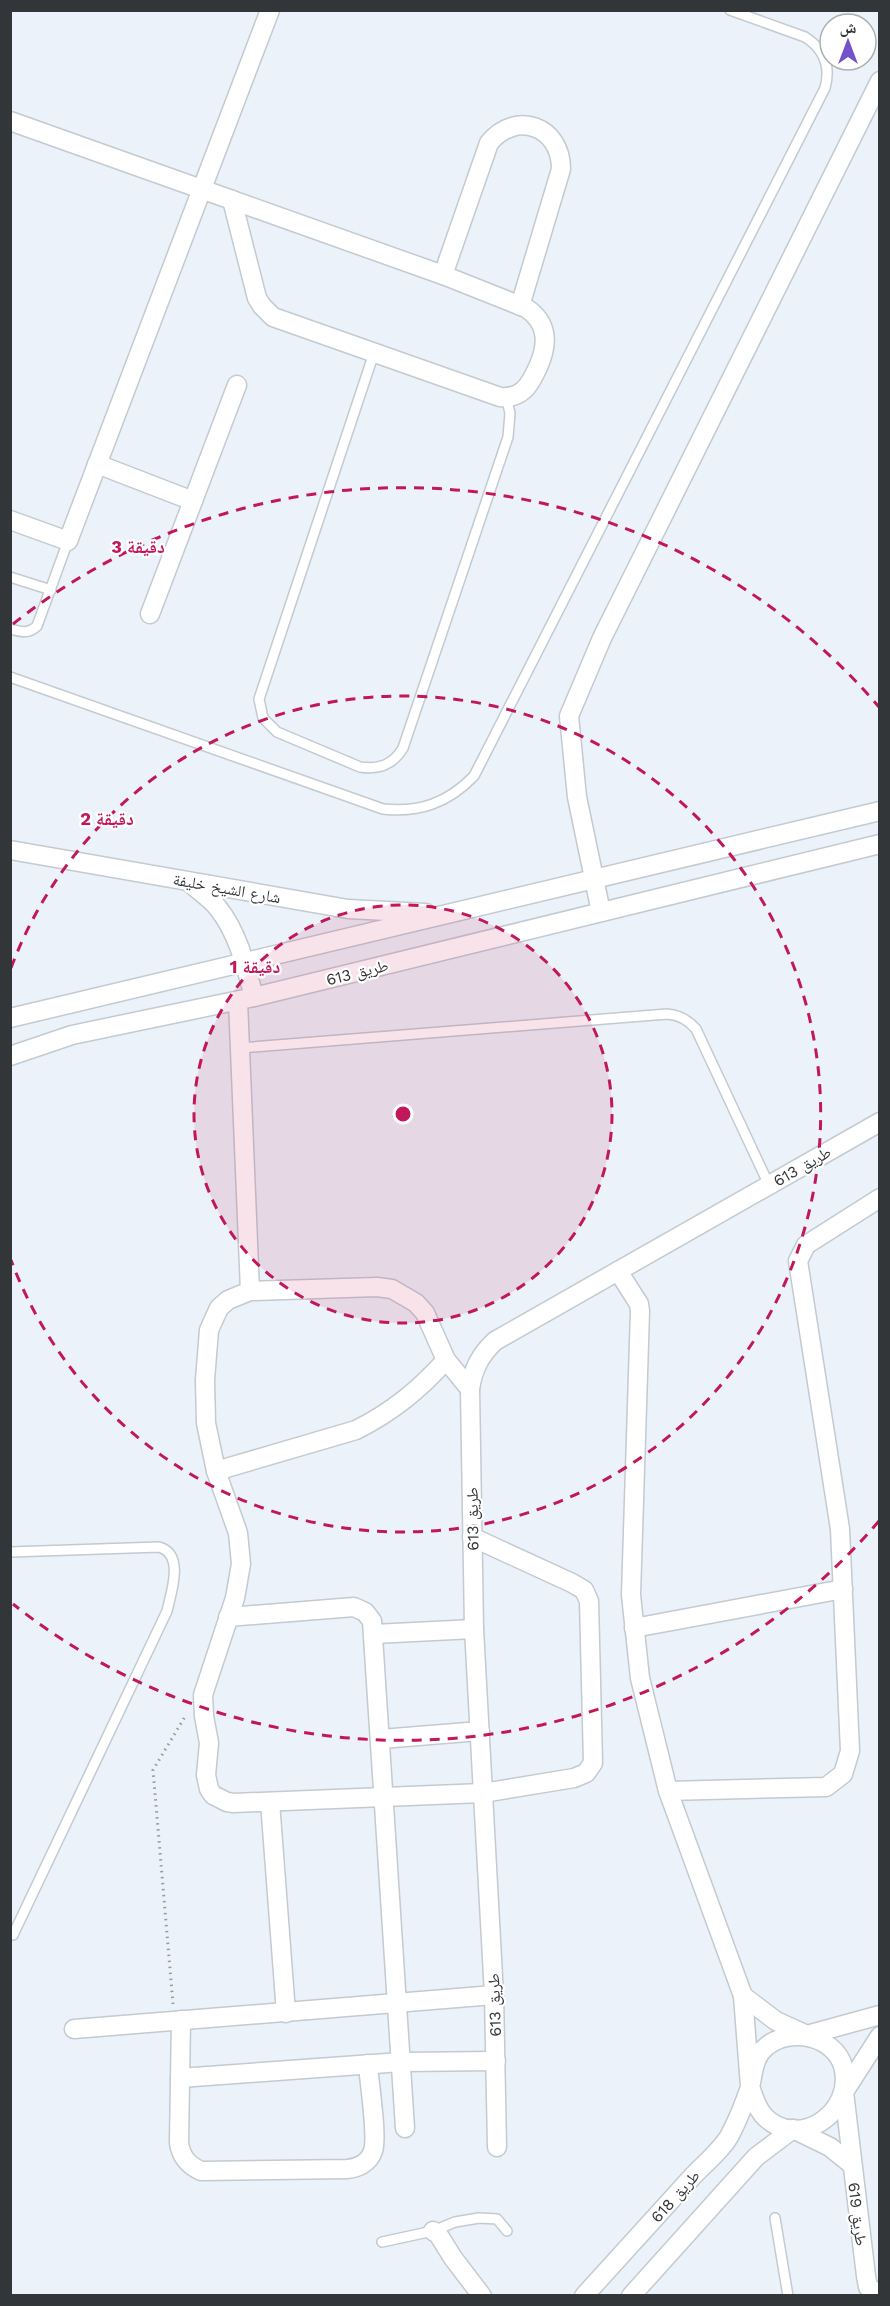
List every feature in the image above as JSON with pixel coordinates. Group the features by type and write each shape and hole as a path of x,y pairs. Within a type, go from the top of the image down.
{"street":[{"path":"10,520 68,541 270,10"},
{"path":"601,912 577,797 569,716 602,638 879,81"},
{"path":"10,121 443,275 520,306 535,314 541,322 546,342 544,352 528,387 518,395 506,397 280,320 268,313 257,298 232,200"},
{"path":"443,275 489,143 495,136 512,127 531,126 540,129 548,135 559,150 561,169 520,306"},
{"path":"150,615 237,385"},
{"path":"97,464 193,501"},
{"path":"10,1018 879,811"},
{"name":"طريق 613","path":"10,1056 72,1035 246,999 879,844"},
{"name":"شارع الشيخ خليفة","path":"10,850 348,909 446,914"},
{"path":"188,881 217,906 244,962 246,999 240,1048 250,1291"},
{"name":"طريق 613","path":"497,2147 494,1995 474,1629 470,1389 475,1365 495,1341 879,1122"},
{"path":"668,1791 826,1787 843,1774 850,1751 840,1529 798,1260 806,1245 879,1198"},
{"path":"618,1271 639,1304 640,1311 631,1595 634,1628 640,1678 668,1791 743,1996 750,2086 754,2100 764,2115 778,2125 793,2129 830,2146 852,2164"},
{"path":"470,1389 446,1360 425,1313 416,1303 392,1289 377,1287 250,1291 228,1300 219,1308 209,1330 205,1401 209,1444 216,1471 234,1518 240,1548 239,1581 206,1682 203,1706 209,1743 206,1775 213,1795 226,1802 270,1802 483,1793 574,1778 586,1773 593,1763 589,1601 584,1590 472,1537"},
{"path":"216,1471 356,1430 395,1408 413,1394 446,1360"},
{"path":"634,1628 843,1589"},
{"path":"228,1617 354,1607 370,1616 374,1634 405,2128"},
{"path":"374,1634 474,1629"},
{"path":"381,1739 480,1731"},
{"path":"270,1802 286,2013"},
{"path":"74,2029 494,1995"},
{"path":"743,1996 776,2021 829,2046 838,2056 843,2067 844,2092"},
{"path":"750,2086 756,2058 778,2039 807,2035 879,2015"},
{"path":"178,2021 180,2150 183,2158 194,2168 209,2173 347,2169 360,2166 373,2151 368,2064"},
{"path":"793,2129 811,2128 826,2120 837,2107 879,2036"},
{"path":"180,2078 401,2062 496,2061"},
{"name":"طريق 618","path":"584,2295 730,2135 750,2086"},
{"name":"طريق 619","path":"844,2092 852,2164 872,2293"},
{"name":"طريق 618","path":"631,2295 756,2157 793,2129"},
{"path":"433,2231 438,2234 453,2258 482,2295"}],"lane":[{"path":"10,677 383,809 412,810 426,807 446,799 464,786 474,776 825,88 827,64 824,56 812,42 805,37 730,10"},
{"path":"374,353 259,699 263,718 277,732 360,767 369,769 387,765 399,755 403,748 508,437 510,414 506,397"},
{"path":"10,629 23,633 34,630 40,621 68,541"},
{"path":"10,577 51,590"},
{"path":"240,1048 676,1015 696,1029 769,1185"},
{"path":"10,1552 159,1547 168,1552 172,1560 174,1578 167,1611 13,1935"},
{"path":"382,2242 433,2231 455,2222 493,2218 499,2220 507,2231"},
{"path":"775,2218 788,2295"}],"path":[{"path":"178,2021 153,1770 191,1707 203,1706"}]}
